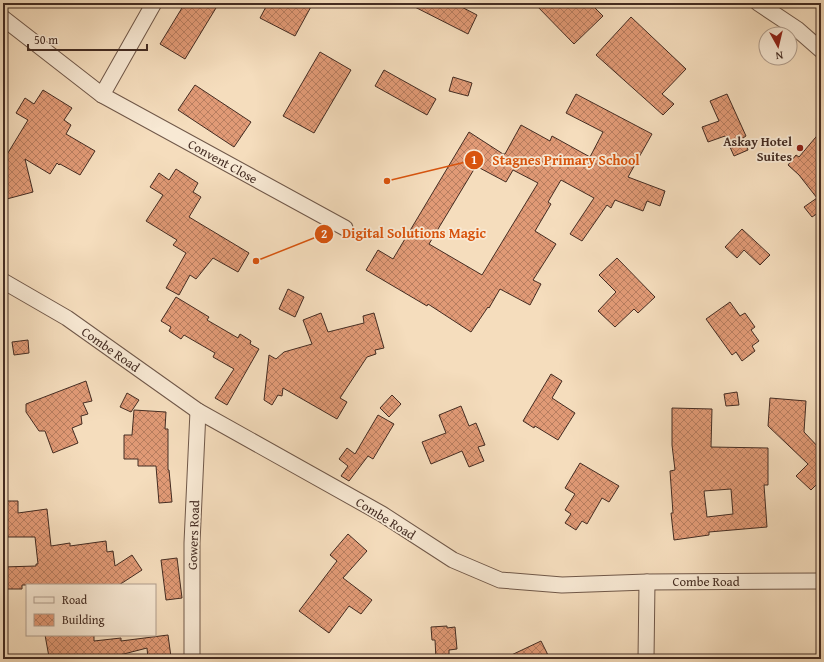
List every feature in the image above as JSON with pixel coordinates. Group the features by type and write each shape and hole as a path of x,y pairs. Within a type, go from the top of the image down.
{"street":[{"path":"102,95 154,3"},
{"path":"758,3 797,29 821,50"},
{"name":"Convent Close","path":"3,18 102,95 345,228"},
{"name":"Combe Road","path":"3,281 67,318 198,411 382,514 453,560 500,580 562,585 647,582 821,581"},
{"name":"Gowers Road","path":"192,659 192,543 198,411"},
{"path":"646,659 647,582"}],"building":[{"path":"185,3 219,3 185,59 160,44"},
{"path":"268,3 313,3 295,36 260,18"},
{"path":"407,3 454,3 477,15 468,34"},
{"path":"534,3 590,3 603,16 574,44"},
{"path":"631,17 686,69 662,94 674,104 663,115 596,55"},
{"path":"320,52 351,70 314,133 283,116"},
{"path":"384,70 436,99 427,115 375,86"},
{"path":"453,77 472,83 468,96 449,91"},
{"path":"195,85 251,122 234,147 178,110"},
{"path":"43,90 72,108 64,120 71,125 66,134 95,151 80,175 57,163 50,174 25,159 33,192 3,200 3,161 28,120 16,113 25,98 34,104"},
{"path":"576,94 652,134 628,177 665,191 660,206 647,201 643,211 615,200 611,208 607,205 582,241 570,234 594,198 561,180 548,202 551,204 535,231 556,244 533,280 541,284 530,305 500,289 489,308 488,307 471,332 428,304 427,306 366,270 378,250 393,259 469,132 505,154 521,125 550,141 552,136 590,157 603,132 566,113","holes":["476,166 506,182 513,170 538,183 482,275 429,244"]},
{"path":"727,94 746,136 743,138 748,150 734,156 725,136 708,142 702,127 719,121 710,101"},
{"path":"821,131 821,211 812,217 804,207 817,198 799,175 788,165 796,155 799,157"},
{"path":"176,169 198,183 193,192 201,197 189,217 249,253 238,272 213,258 196,279 190,275 179,295 166,288 186,253 173,245 177,240 146,221 163,195 150,187 159,173 169,180"},
{"path":"742,229 770,255 760,265 744,250 737,258 725,247"},
{"path":"617,258 655,297 638,313 634,309 615,327 598,311 616,292 599,275"},
{"path":"288,289 304,297 295,317 279,309"},
{"path":"176,297 209,317 207,320 238,338 240,334 251,341 250,344 259,349 227,405 215,398 234,369 213,357 215,353 184,335 181,339 169,331 171,327 161,321"},
{"path":"730,302 740,316 745,313 755,327 751,330 759,341 752,346 755,351 742,361 736,352 732,355 706,319"},
{"path":"321,313 328,332 364,323 363,316 374,313 384,348 375,350 376,354 367,357 340,398 347,402 337,419 283,388 282,396 278,395 272,405 264,400 269,355 276,359 284,352 312,344 303,320"},
{"path":"28,340 29,353 14,355 12,342"},
{"path":"551,374 562,381 552,398 575,413 558,440 535,426 534,428 523,421"},
{"path":"86,381 92,401 83,403 88,414 81,416 82,424 72,428 78,443 53,453 45,431 39,431 26,412 26,404"},
{"path":"737,392 739,405 726,406 724,394"},
{"path":"127,393 139,400 131,412 120,407"},
{"path":"392,395 401,404 389,417 380,408"},
{"path":"770,398 806,401 804,432 821,450 821,480 811,490 796,476 808,464 768,426"},
{"path":"461,406 469,426 476,423 485,445 478,447 484,461 469,467 462,451 431,464 422,442 446,433 439,415"},
{"path":"672,408 712,409 711,447 768,448 768,485 764,485 767,527 709,532 709,535 674,540 671,513 673,513 670,471 675,470 672,445","holes":["731,489 733,514 707,517 704,491"]},
{"path":"134,410 166,412 165,429 168,429 168,470 172,502 159,503 156,466 138,466 138,459 124,459 124,435 132,435"},
{"path":"378,415 394,424 373,459 368,456 349,481 341,476 348,466 339,459 347,448 355,454"},
{"path":"580,463 619,486 609,502 602,498 587,524 582,521 576,530 565,523 571,514 565,510 575,494 565,488"},
{"path":"3,501 18,501 18,513 47,509 51,546 70,543 70,546 106,541 107,552 113,551 115,566 132,555 142,570 121,584 26,584 22,585 22,589 3,589 3,567 36,566 36,564 38,564 35,537 3,537"},
{"path":"348,534 367,551 343,578 372,600 361,614 349,606 329,633 299,611 337,561 330,555"},
{"path":"177,558 182,598 166,600 161,560"},
{"path":"447,626 447,628 455,627 457,649 449,650 449,659 436,659 435,640 432,640 431,627"},
{"path":"168,635 171,657 148,659 147,648 116,656 116,659 50,659 45,636 94,636 94,641 121,638 121,641"},
{"path":"541,641 550,659 503,659"}],"place":[{"name":"Askay Hotel Suites","path":"800,148"},
{"name":"Stagnes Primary School","path":"387,181"},
{"name":"Digital Solutions Magic","path":"256,261"}]}
